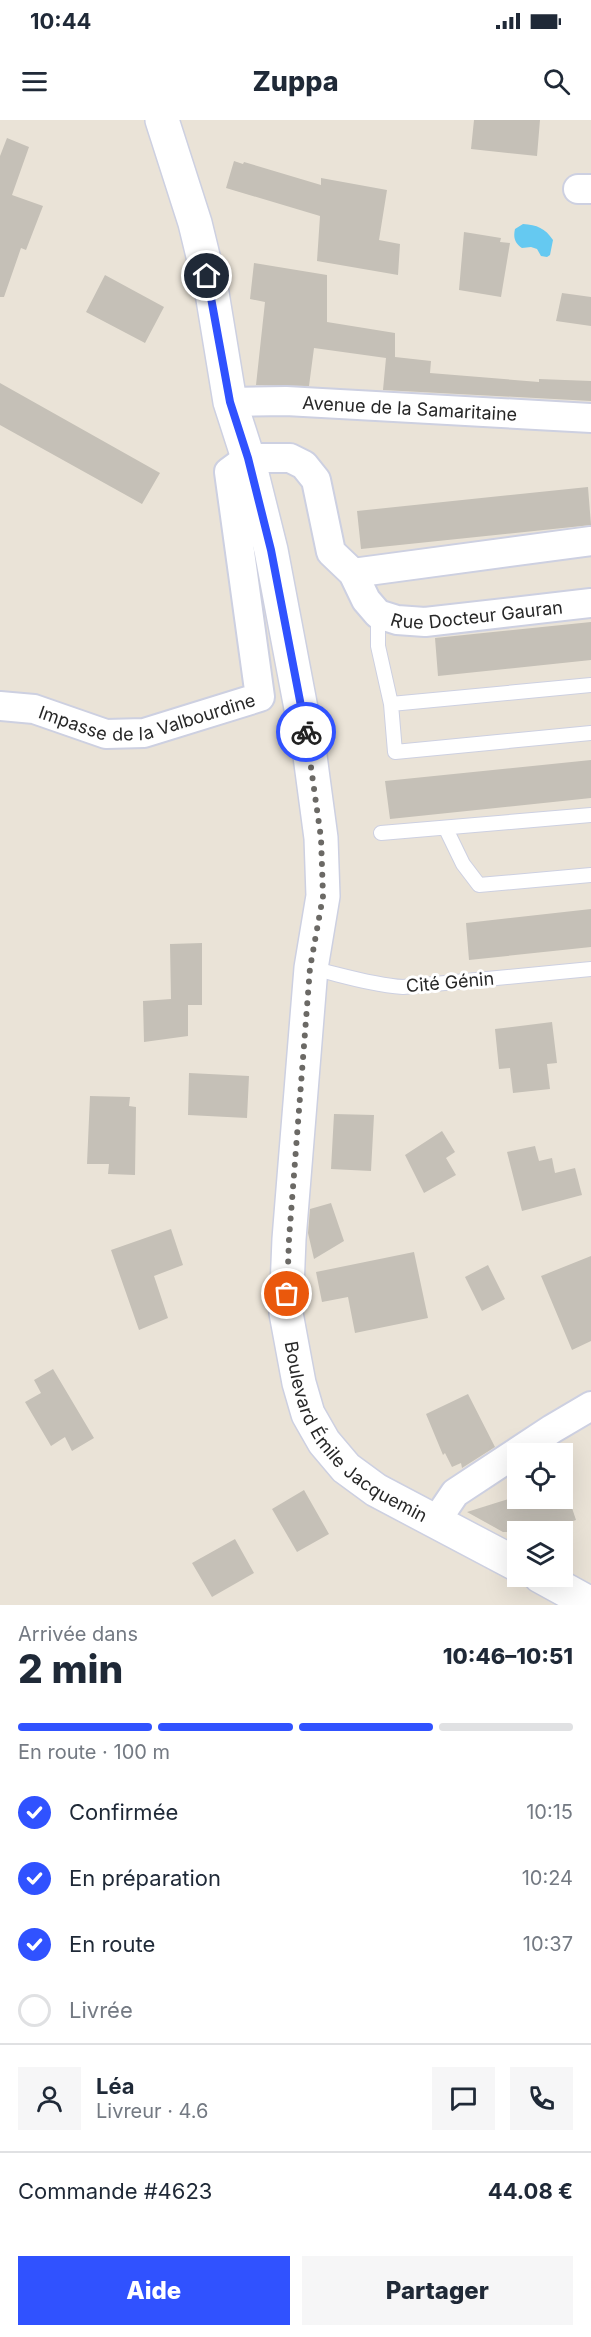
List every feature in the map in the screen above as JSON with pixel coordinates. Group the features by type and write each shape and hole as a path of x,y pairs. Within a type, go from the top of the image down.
{"main road":[{"name":"Boulevard Émile Jacquemin","path":"162,120 195,222 212,293 230,402 248,458 271,550 310,756 321,838 323,896 310,968 289,1239 286,1313 299,1383 309,1414 324,1442 346,1468 376,1490 507,1559"},
{"path":"560,1587 591,1604"}],"street":[{"name":"Avenue de la Samaritaine","path":"230,402 286,401 591,418"},
{"name":"Rue Docteur Gauran","path":"248,458 290,458 304,465 316,480 331,552 352,573 366,600 378,614 397,620 425,622 591,603"},
{"name":"Impasse de la Valbourdine","path":"0,706 34,710 106,735 144,733 260,697 228,472 248,458"},
{"path":"352,573 591,541"},
{"path":"436,1521 455,1493 591,1406"}],"lane":[{"path":"378,614 378,646 391,704 395,752 591,733"},
{"path":"391,704 591,685"},
{"path":"381,834 591,815"},
{"path":"446,829 464,864 479,885 591,875"},
{"name":"Cité Génin","path":"310,968 347,975 376,985 403,987 591,969"}],"water":[{"path":"523,224 540,228 550,236 553,240 550,255 541,256 537,249 522,248 518,244 514,238 515,229"}],"building":[{"path":"474,120 540,120 537,156 471,149"},
{"path":"7,138 29,147 12,195 43,206 26,250 21,248 4,297 0,297 0,156"},
{"path":"234,161 321,185 321,178 387,190 379,240 400,244 398,275 317,261 320,216 226,188"},
{"path":"464,232 501,238 500,242 510,243 501,297 459,290"},
{"path":"254,263 327,275 327,322 395,333 395,357 431,361 430,373 539,382 539,379 591,381 591,401 383,390 386,358 314,348 309,386 256,385 265,302 250,299"},
{"path":"105,275 164,307 145,343 86,312"},
{"path":"562,293 591,297 591,326 556,321"},
{"path":"0,383 160,473 142,504 0,425"},
{"path":"588,487 591,525 361,549 357,511"},
{"path":"591,622 591,660 438,676 435,638"},
{"path":"591,760 591,798 390,819 385,781"},
{"path":"591,909 591,947 469,960 466,923"},
{"path":"202,943 202,1005 188,1005 188,1036 144,1042 143,1001 171,999 170,944"},
{"path":"552,1022 557,1063 547,1064 550,1089 513,1093 510,1068 499,1069 495,1029"},
{"path":"189,1073 249,1076 247,1118 188,1115"},
{"path":"90,1096 130,1097 129,1106 136,1107 135,1175 108,1174 109,1164 87,1164"},
{"path":"334,1114 374,1115 371,1171 331,1169"},
{"path":"442,1131 455,1152 446,1158 456,1175 424,1193 405,1155"},
{"path":"535,1146 539,1161 552,1158 555,1173 575,1168 582,1195 522,1211 507,1152"},
{"path":"331,1203 344,1241 314,1259 308,1233 310,1209"},
{"path":"171,1229 183,1265 154,1276 168,1318 139,1330 111,1250"},
{"path":"414,1252 428,1318 355,1333 348,1297 322,1302 316,1272"},
{"path":"591,1256 591,1341 572,1350 541,1276"},
{"path":"488,1265 505,1299 482,1311 465,1277"},
{"path":"53,1369 94,1438 72,1451 65,1437 51,1446 25,1402 41,1393 34,1380"},
{"path":"468,1394 495,1447 462,1468 461,1463 452,1467 445,1453 443,1455 426,1414"},
{"path":"304,1490 329,1534 297,1552 272,1509"},
{"path":"507,1499 507,1509 572,1509 576,1520 507,1521 507,1532 503,1532 467,1512"},
{"path":"235,1539 254,1573 212,1597 192,1563"}],"way so far":[{"path":"287,1294 289,1239 310,968 323,896 321,838 306,732"}],"route":[{"path":"207,276 212,293 230,402 260,500 271,550 306,732"}]}
